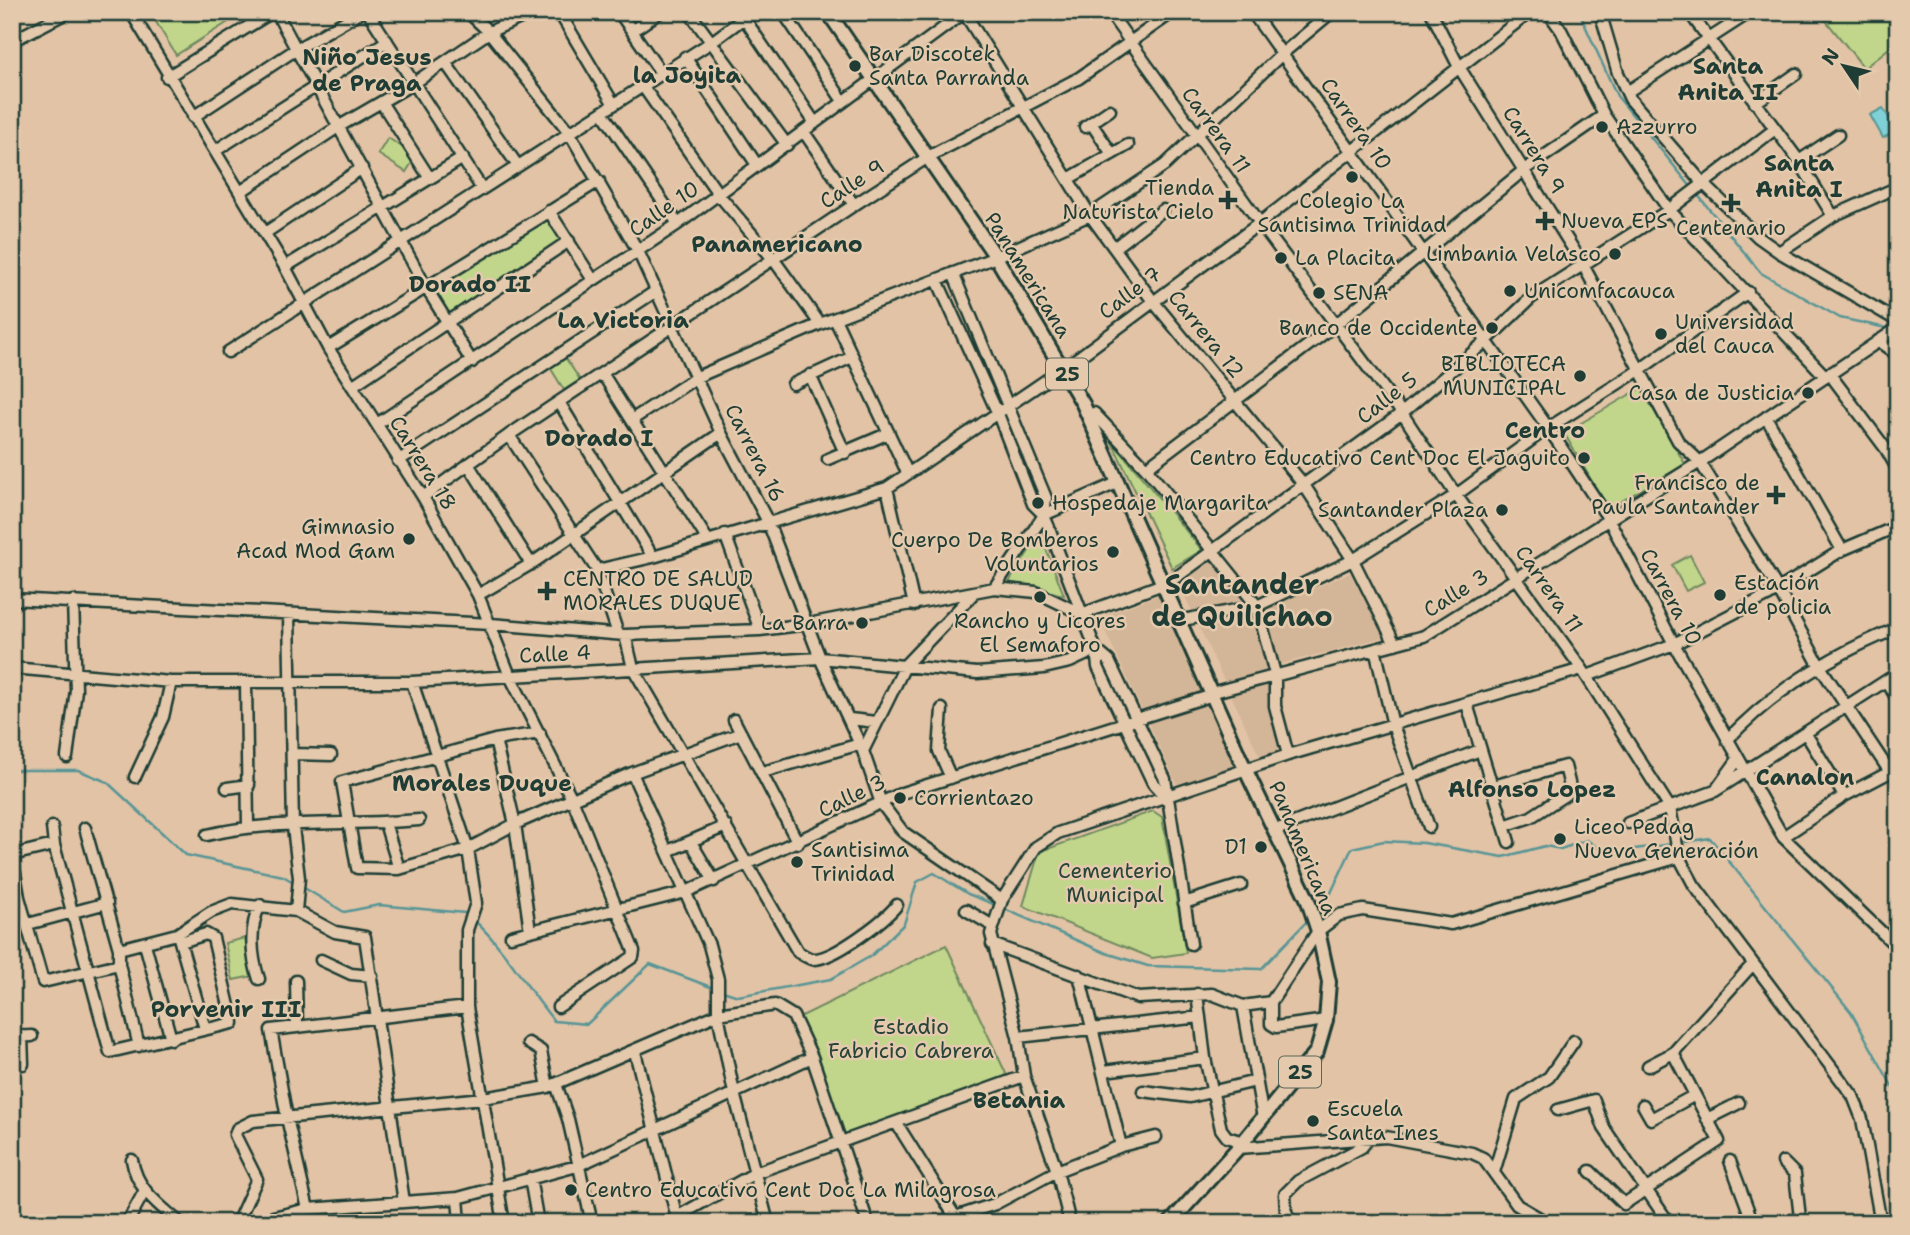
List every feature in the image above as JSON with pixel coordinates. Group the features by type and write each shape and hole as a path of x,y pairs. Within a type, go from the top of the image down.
{"main road":[{"name":"Panamericana","path":"828,12 998,256 1094,413 1248,769 1307,898 1317,928 1329,982 1326,1020 1317,1051 1241,1145 1170,1223"},
{"name":"Panamericana","path":"834,12 875,78"},
{"name":"Panamericana","path":"1066,366 1117,483 1188,619 1216,693"}],"street":[{"path":"12,41 68,12"},
{"name":"Carrera 18","path":"131,12 167,77 285,267 328,348 423,497 478,594 510,676 573,800 634,945 632,957 558,1007"},
{"path":"167,77 274,12 402,239 427,289 472,362"},
{"path":"192,117 295,50 361,12"},
{"path":"368,12 482,189"},
{"name":"Carrera 16","path":"468,12 489,32 569,132 638,251 721,433 768,522 820,658 862,747 881,803 903,832 1001,902"},
{"path":"240,192 338,127 414,83 489,32 534,12"},
{"path":"559,12 613,103"},
{"path":"619,12 661,73"},
{"path":"632,31 660,12"},
{"path":"689,12 713,41 787,145"},
{"path":"783,12 843,101"},
{"name":"Calle 10","path":"377,425 678,225 964,12"},
{"name":"Carrera 12","path":"964,12 1090,215 1152,300 1304,485 1353,560 1395,644"},
{"name":"Carrera 11","path":"1109,12 1195,135 1402,412 1457,495 1585,673 1670,808 1678,852 1694,885 1752,965 1830,1061 1853,1096 1862,1119 1881,1223"},
{"name":"Calle 9","path":"423,497 509,435 854,205 930,156 1079,78 1173,12"},
{"name":"Carrera 10","path":"1252,12 1352,150 1421,253 1549,429 1608,518 1674,644 1783,837 1898,948"},
{"path":"632,419 697,377 820,324 998,256 1090,215 1165,165 1283,53 1332,12"},
{"name":"Carrera 9","path":"1431,12 1459,67 1582,263 1678,441 1700,462 1778,589 1819,665 1894,771"},
{"name":"Calle 7","path":"597,570 653,557 887,488 907,472 1009,407 1260,223 1530,12"},
{"path":"1548,12 1561,30 1604,115 1672,208 1827,375 1886,449 1898,470"},
{"path":"1600,12 1618,73 1627,92 1700,184 1758,237 1779,252 1898,321"},
{"path":"1689,12 1799,161 1833,216"},
{"path":"1627,92 1749,13"},
{"path":"228,352 713,41 745,14 815,123"},
{"path":"215,151 387,41"},
{"path":"685,57 757,165"},
{"path":"445,62 518,166"},
{"path":"1755,103 1796,74"},
{"path":"642,85 719,195 774,260 820,324"},
{"path":"381,102 429,177"},
{"path":"1111,110 1088,125 1112,154"},
{"path":"602,112 678,225"},
{"path":"1146,468 1335,325 1524,170 1604,115"},
{"name":"Calle 5","path":"1082,614 1168,582 1402,412 1485,342 1531,298 1672,208 1775,129"},
{"path":"804,132 854,205"},
{"path":"1799,161 1838,135"},
{"path":"1068,179 1128,145"},
{"path":"285,267 463,158"},
{"path":"265,233 362,168"},
{"path":"328,348 599,181"},
{"path":"1779,252 1833,216 1898,187"},
{"path":"1114,248 1163,210"},
{"path":"549,211 593,280"},
{"path":"352,386 569,241"},
{"path":"953,273 1046,498 1044,515 994,589"},
{"path":"937,279 998,414 1033,503 1044,515 1096,650 1098,667 1153,783 1166,797"},
{"path":"398,461 656,291"},
{"path":"1188,619 1258,606 1353,560 1457,495 1748,292"},
{"path":"835,319 907,472"},
{"name":"Calle 3","path":"511,936 686,892 799,843 881,803 951,778 1275,674 1424,636 1700,462 1898,328"},
{"path":"1881,339 1898,355"},
{"path":"793,384 852,357"},
{"path":"602,373 707,539"},
{"path":"810,375 845,453"},
{"path":"559,402 653,557"},
{"path":"1094,413 1146,468 1258,606 1275,674 1275,706 1288,755"},
{"path":"1766,417 1842,550"},
{"path":"478,594 531,564 721,433"},
{"path":"828,459 889,433"},
{"path":"509,435 597,570 633,668 750,865 793,947 813,959 832,954 887,918 897,905"},
{"path":"1886,449 1898,448"},
{"path":"468,464 531,564"},
{"path":"1044,515 1117,483"},
{"path":"887,488 914,605"},
{"path":"1070,1223 1057,1171 1024,1076 1018,1037 992,944 994,922 1001,902 1036,847 1058,833 1288,755 1585,673 1674,644 1778,589 1842,550 1898,526"},
{"path":"725,534 760,630"},
{"path":"12,600 491,624 621,635 760,630 808,624 994,589 1036,592 1082,614"},
{"path":"763,772 862,747 906,664 972,594"},
{"path":"66,757 76,690 73,674 73,601"},
{"path":"289,614 289,682 294,754 293,827 299,878 297,907"},
{"path":"1727,740 1758,707 1819,665 1898,628"},
{"path":"1375,649 1393,725 1429,827"},
{"path":"1096,650 1109,661 1139,719 1164,779 1192,944"},
{"name":"Calle 4","path":"13,668 171,682 412,682 820,658 906,664 976,673 1044,668 1070,662 1096,650"},
{"path":"12,680 13,668"},
{"path":"1628,823 1715,791 1898,673"},
{"path":"1886,681 1898,700"},
{"path":"135,777 163,718 171,682"},
{"path":"246,682 248,825"},
{"path":"412,682 468,849 476,903 467,930 467,1007 504,1223"},
{"path":"1467,704 1509,842"},
{"path":"942,709 939,751 951,778"},
{"path":"850,719 876,722"},
{"path":"734,720 799,843"},
{"path":"540,733 495,740 342,782 356,868 400,869 468,849 515,824 632,774 741,733"},
{"path":"1806,734 1844,796"},
{"path":"495,740 515,824 530,931"},
{"path":"1276,830 1480,750"},
{"path":"294,754 331,755"},
{"path":"1715,791 1738,759"},
{"path":"1493,786 1565,766 1571,791 1531,817 1504,826"},
{"path":"1783,837 1844,796 1894,771"},
{"path":"632,774 709,945 718,979 718,1011 734,1093 768,1223"},
{"path":"227,788 248,786"},
{"path":"207,835 248,825 293,827 419,820"},
{"path":"386,823 400,869"},
{"path":"668,851 726,826"},
{"path":"52,827 54,845 90,972 93,1003 108,1050 112,1053 233,1023 213,937 206,934 119,949"},
{"path":"85,828 119,949 119,964 139,1046"},
{"path":"691,842 714,881"},
{"path":"54,845 12,857 16,898 27,924 41,979 47,983 119,964"},
{"path":"1326,1020 1276,1027 1271,1024 1271,1002 1317,928 1339,915 1363,910 1451,924 1678,852"},
{"path":"1184,902 1241,885"},
{"path":"27,924 74,909 107,903"},
{"path":"179,938 221,907 232,904 297,907 334,932 365,937 379,1017 404,1202"},
{"path":"258,978 253,962 253,942 260,905"},
{"path":"966,911 994,922"},
{"path":"179,938 205,1029"},
{"path":"145,944 171,1039"},
{"path":"992,944 1138,998 1197,994 1221,996 1243,1006 1271,1002"},
{"path":"321,960 351,974 372,976"},
{"path":"1648,1066 1673,1053 1752,965"},
{"path":"1079,975 1121,1146"},
{"path":"296,981 297,1025"},
{"path":"1197,994 1205,1058 1224,1134 1241,1145 1386,1137 1472,1153 1483,1158 1517,1205 1548,1223"},
{"path":"237,1223 257,1179 235,1135 243,1126 253,1121 483,1098 552,1085 635,1052 718,1011 775,1004 793,1016 812,1057 868,1223"},
{"path":"1243,1006 1263,1118"},
{"path":"308,1209 286,1118 270,1033 273,1027 467,1007"},
{"path":"1018,1037 1200,1017"},
{"path":"22,1036 23,1065"},
{"path":"1494,1172 1516,1099 1549,1077 1574,1041"},
{"path":"528,1043 541,1051 552,1085 568,1119 592,1223"},
{"path":"635,1052 656,1131 673,1221 755,1173 1024,1076"},
{"path":"1590,1171 1624,1204 1719,1141 1673,1053"},
{"path":"267,1223 273,1217 308,1209 458,1198 577,1166 812,1057"},
{"path":"1104,1071 1205,1058"},
{"path":"1143,1091 1190,1097 1255,1081"},
{"path":"1643,1105 1651,1119 1695,1095"},
{"path":"1558,1110 1594,1100 1604,1128 1669,1223"},
{"path":"1707,1119 1739,1103"},
{"path":"897,1124 958,1219"},
{"path":"936,1223 958,1219 995,1204 1057,1171 1121,1146 1156,1137"},
{"path":"1292,1223 1286,1212 1285,1194 1298,1181 1362,1147 1370,1138"},
{"path":"132,1160 135,1174 144,1192 180,1223"},
{"path":"1730,1161 1753,1223"},
{"path":"1783,1162 1795,1174 1800,1218 1785,1223"},
{"path":"530,1178 538,1223"},
{"path":"127,1223 144,1192"},
{"path":"458,1198 460,1223"}],"shaded area":[{"path":"1213,560 1254,612 1269,669 1283,752 1260,757 1179,584"},
{"path":"1350,573 1384,637 1277,665 1263,610"},
{"path":"1161,594 1237,766 1177,784 1099,618"}],"green space":[{"path":"150,12 244,12 176,55"},
{"path":"1819,12 1898,12 1898,41 1864,68"},
{"path":"388,138 416,156 406,172 378,154"},
{"path":"549,215 566,242 450,316 433,287"},
{"path":"563,354 580,380 564,390 548,364"},
{"name":"Francisco de Paula Santander","path":"1641,388 1685,464 1608,509 1564,433"},
{"path":"1111,440 1202,550 1172,568"},
{"path":"1040,534 1064,595 1009,582"},
{"path":"1690,555 1704,582 1686,591 1672,565"},
{"name":"Cementerio Municipal","path":"1153,811 1162,817 1186,953 1152,958 1023,906 1039,852"},
{"path":"245,938 253,976 233,980 225,943"},
{"name":"Estadio Fabricio Cabrera","path":"946,945 1008,1078 846,1135 841,1132 800,1017"}],"water":[{"path":"1883,108 1897,131 1883,138 1870,115"}],"waterway":[{"path":"1579,12 1617,96 1692,188"},
{"path":"1697,194 1761,273 1840,318 1891,329"},
{"path":"12,770 78,770 107,782 186,855 283,876 295,883"},
{"path":"1679,843 1710,838 1851,1012 1896,1093 1898,1105"},
{"path":"1316,911 1329,897 1352,848 1384,841 1424,843 1503,857 1545,846 1561,849 1587,840 1605,853 1672,844"},
{"path":"723,991 738,996 831,979 871,956 904,924 917,882 934,873 968,894 996,905"},
{"path":"301,886 344,912 379,905 465,913 470,917"},
{"path":"1002,908 1106,953 1148,966 1261,969 1309,919"},
{"path":"475,921 554,1021 587,1024 650,964 716,989"}],"place":[{"name":"Bar Discotek Santa Parranda","path":"855,66"},
{"name":"Azzurro","path":"1602,127"},
{"name":"Colegio La Santisima Trinidad","path":"1352,177"},
{"name":"Tienda Naturista Cielo","path":"1228,200"},
{"name":"Centenario","path":"1731,203"},
{"name":"Nueva EPS","path":"1545,221"},
{"name":"Limbania Velasco","path":"1615,254"},
{"name":"La Placita","path":"1281,258"},
{"name":"Unicomfacauca","path":"1510,291"},
{"name":"SENA","path":"1319,293"},
{"name":"Banco de Occidente","path":"1492,328"},
{"name":"Universidad del Cauca","path":"1661,334"},
{"name":"BIBLIOTECA MUNICIPAL","path":"1580,376"},
{"name":"Casa de Justicia","path":"1808,393"},
{"name":"Centro Educativo Cent Doc El Jaguito","path":"1584,458"},
{"name":"Francisco de Paula Santander","path":"1776,495"},
{"name":"Hospedaje Margarita","path":"1038,503"},
{"name":"Santander Plaza","path":"1502,510"},
{"name":"Gimnasio Acad Mod Gam","path":"409,539"},
{"name":"Cuerpo De Bomberos Voluntarios","path":"1113,552"},
{"name":"CENTRO DE SALUD MORALES DUQUE","path":"547,591"},
{"name":"Estación de policia","path":"1720,595"},
{"name":"Rancho y Licores El Semaforo","path":"1040,597"},
{"name":"La Barra","path":"862,623"},
{"name":"Corrientazo","path":"900,798"},
{"name":"Liceo Pedag Nueva Generación","path":"1560,839"},
{"name":"D1","path":"1261,847"},
{"name":"Santisima Trinidad","path":"797,862"},
{"name":"Escuela Santa Ines","path":"1313,1121"},
{"name":"Centro Educativo Cent Doc La Milagrosa","path":"571,1190"}],"district":[{"name":"Niño Jesus de Praga","path":"367,70"},
{"name":"la Joyita","path":"687,75"},
{"name":"Santa Anita II","path":"1728,79"},
{"name":"Santa Anita I","path":"1799,176"},
{"name":"Panamericano","path":"777,244"},
{"name":"Dorado II","path":"470,284"},
{"name":"La Victoria","path":"623,320"},
{"name":"Centro","path":"1545,430"},
{"name":"Dorado I","path":"599,438"},
{"name":"Santander de Quilichao","path":"1242,600"},
{"name":"Canalon","path":"1805,777"},
{"name":"Morales Duque","path":"482,783"},
{"name":"Alfonso Lopez","path":"1532,789"},
{"name":"Porvenir III","path":"226,1009"},
{"name":"Betania","path":"1019,1100"}]}
